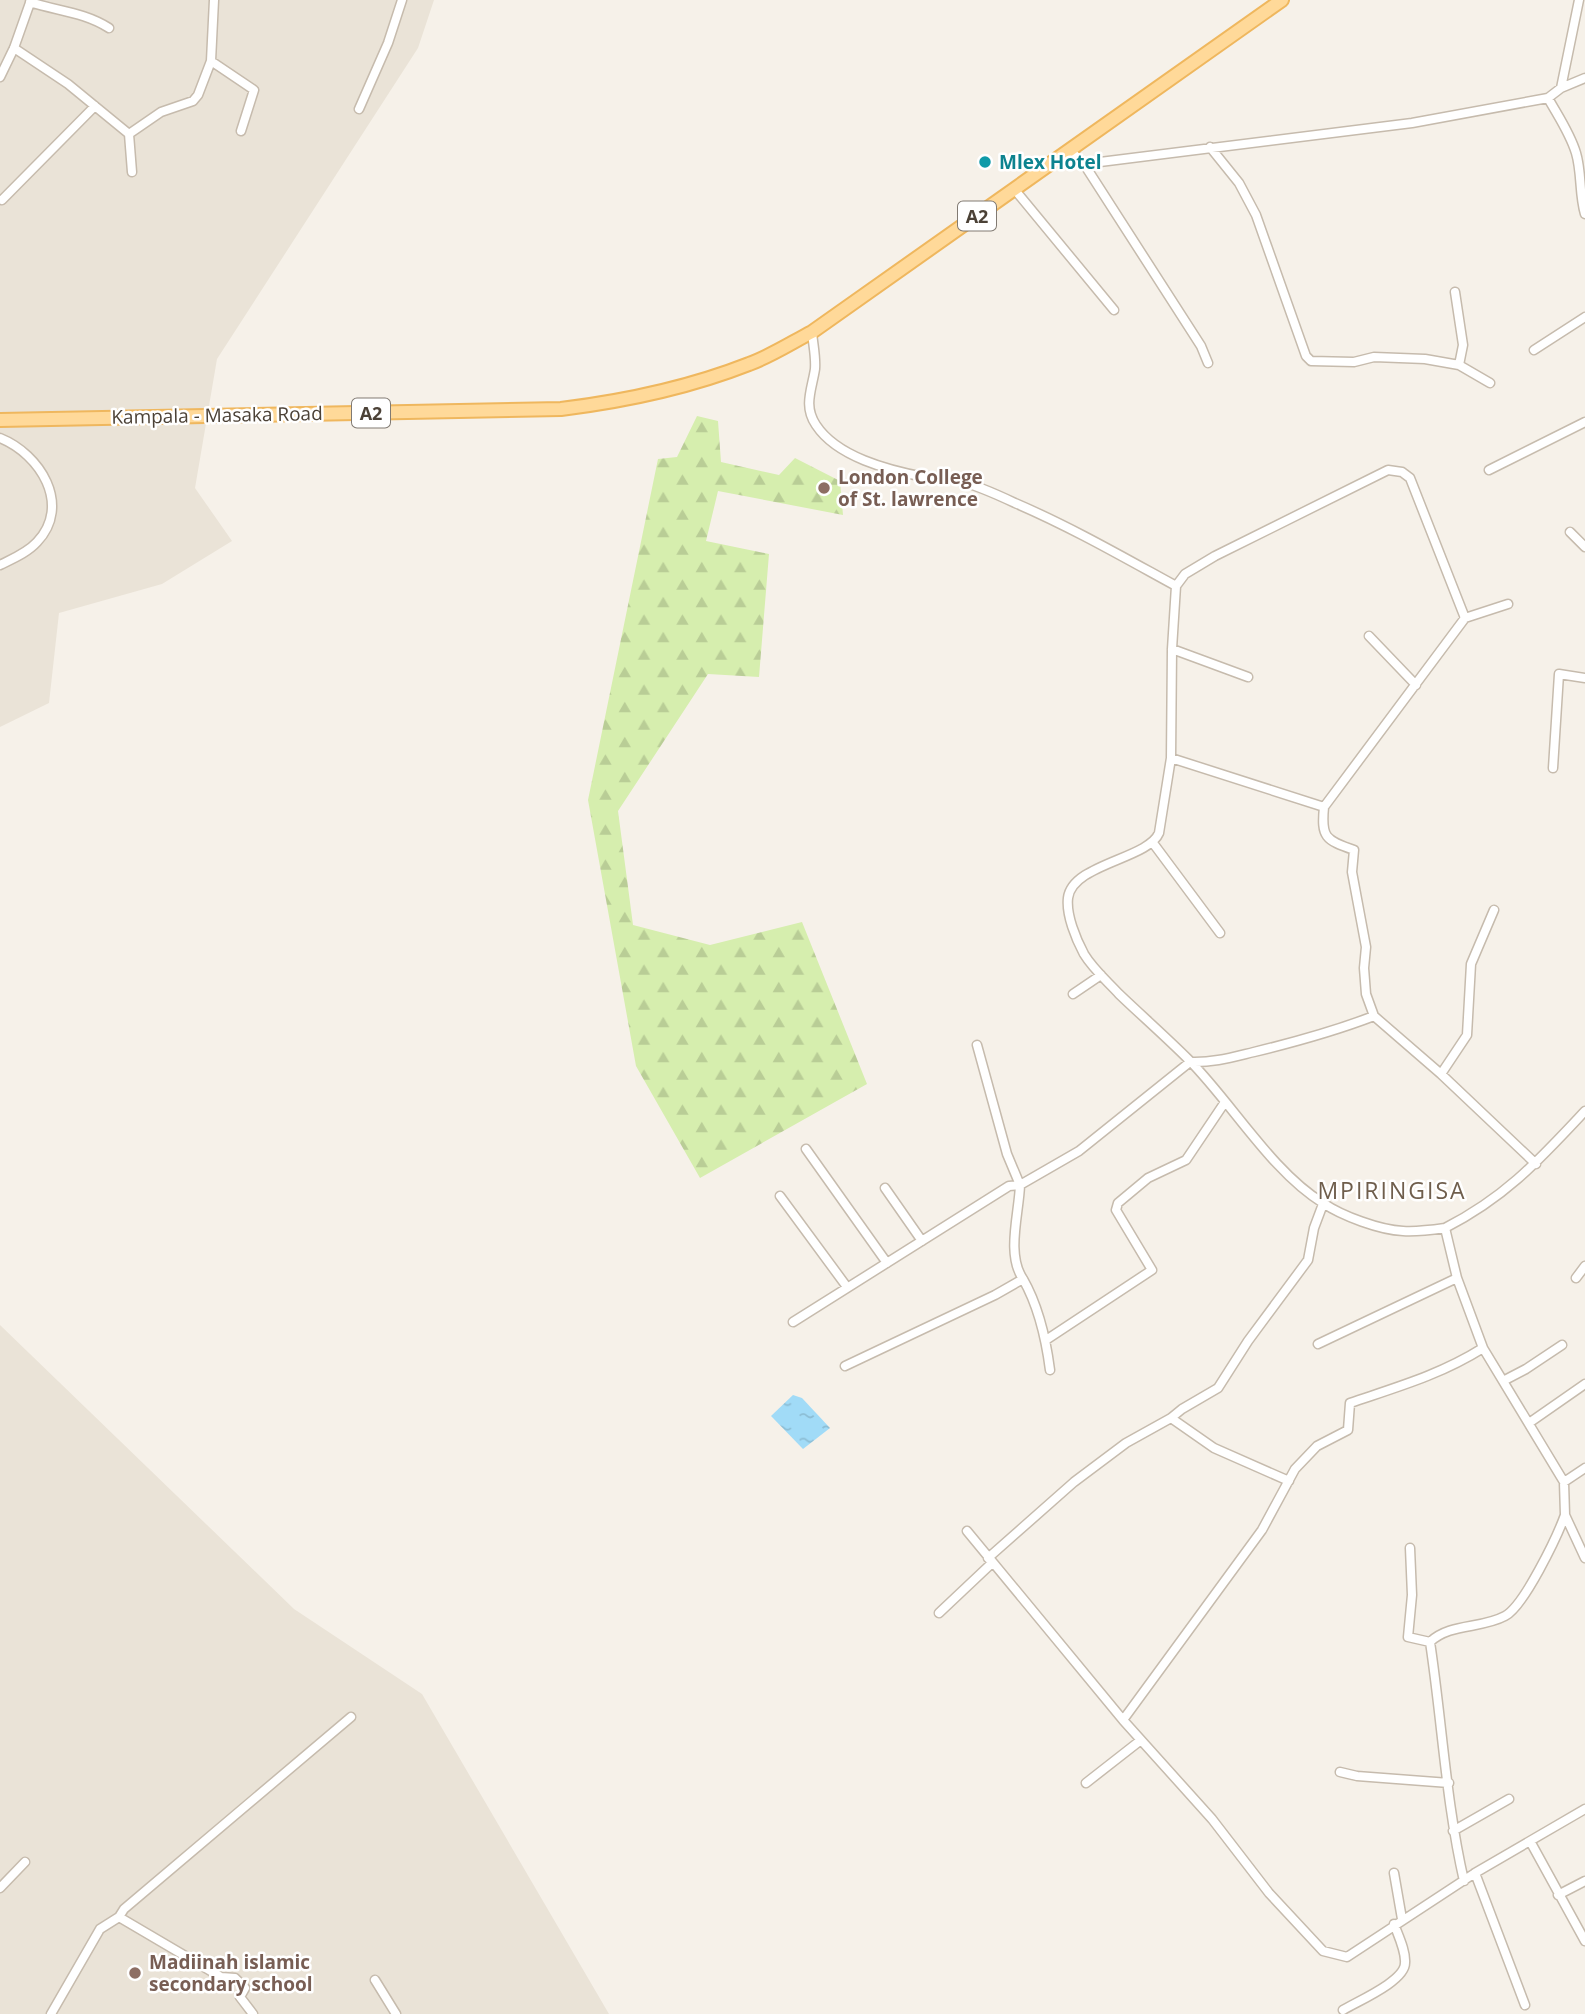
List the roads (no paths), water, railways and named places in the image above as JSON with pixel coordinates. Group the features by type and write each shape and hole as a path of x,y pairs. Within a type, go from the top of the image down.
{"main road":[{"name":"Kampala - Masaka Road","path":"0,420 561,409 653,395 705,380 752,363 812,332 1282,0"}],"street":[{"path":"129,134 161,112 193,101 211,61 214,0"},
{"path":"359,108 388,43 402,0"},
{"path":"1561,88 1579,0"},
{"path":"0,77 31,1 55,10 92,17 109,27"},
{"path":"14,48 68,84 129,134 132,172"},
{"path":"211,61 254,90 241,131"},
{"path":"1084,164 1412,123 1548,98 1561,88 1585,78"},
{"path":"1548,98 1570,136 1576,154 1579,195 1585,214"},
{"path":"2,200 95,106"},
{"path":"1210,147 1239,183 1255,215 1306,356 1311,361 1354,362 1374,357 1425,359 1460,365 1490,383"},
{"path":"1071,151 1084,164 1201,345 1208,363"},
{"path":"1015,190 1114,310"},
{"path":"1455,292 1463,345 1460,365"},
{"path":"1534,350 1585,317"},
{"path":"812,332 815,368 808,393 808,406 813,422 824,438 878,465 925,477 954,480 995,494 1047,516 1176,586"},
{"path":"1489,470 1585,422"},
{"path":"0,438 28,454 50,490 52,504 45,532 36,543 0,565"},
{"path":"1465,618 1410,478 1402,472 1388,470 1215,556 1185,574 1176,586 1172,649 1171,758 1159,833 1153,843 1106,864 1073,885 1068,894 1068,903 1075,934 1085,955 1101,975 1191,1062 1273,1158 1323,1204 1383,1228 1403,1231 1445,1228 1469,1216 1536,1164 1585,1111"},
{"path":"1570,532 1585,547"},
{"path":"1508,604 1465,618 1324,807 1321,825 1323,832 1331,840 1354,850 1352,872 1366,947 1366,994 1374,1016 1441,1074 1536,1164"},
{"path":"1369,636 1416,685"},
{"path":"1172,649 1248,677"},
{"path":"1553,768 1559,674 1585,678"},
{"path":"1171,758 1324,807"},
{"path":"1153,843 1220,933"},
{"path":"1441,1074 1467,1035 1471,964 1494,910"},
{"path":"1073,994 1101,975"},
{"path":"793,1322 1009,1186 1020,1185 1079,1151 1191,1062 1209,1063 1275,1047 1374,1016"},
{"path":"977,1045 1007,1154 1020,1185 1015,1237 1017,1270 1031,1293 1046,1340 1050,1370"},
{"path":"1046,1340 1152,1270 1116,1209 1118,1203 1148,1178 1186,1160 1225,1101"},
{"path":"806,1149 887,1263"},
{"path":"885,1188 922,1241"},
{"path":"780,1196 847,1287"},
{"path":"939,1613 1074,1482 1126,1443 1218,1388 1248,1341 1308,1260 1314,1228 1323,1204"},
{"path":"1445,1228 1457,1278 1483,1348 1564,1482 1565,1515 1585,1558"},
{"path":"1576,1278 1585,1266"},
{"path":"1318,1344 1457,1278"},
{"path":"845,1366 1012,1287 1023,1279"},
{"path":"1503,1381 1562,1345"},
{"path":"1123,1720 1262,1530 1295,1469 1317,1446 1348,1430 1350,1403 1453,1367 1483,1348"},
{"path":"1529,1423 1585,1384"},
{"path":"1171,1418 1214,1448 1289,1481"},
{"path":"1564,1482 1585,1468"},
{"path":"1430,1642 1440,1632 1507,1616 1527,1591 1565,1515"},
{"path":"967,1531 1123,1720 1212,1819 1269,1893 1323,1951 1347,1957 1475,1873 1585,1810"},
{"path":"1410,1548 1412,1595 1408,1637 1430,1642"},
{"path":"1430,1642 1453,1831 1464,1881"},
{"path":"51,2014 100,1929 119,1917 124,1909 351,1717"},
{"path":"1086,1783 1141,1740"},
{"path":"1340,1772 1357,1776 1449,1783"},
{"path":"1453,1831 1509,1799"},
{"path":"1530,1841 1585,1941"},
{"path":"0,1888 25,1862"},
{"path":"1343,2010 1392,1982 1402,1973 1406,1961 1398,1922 1394,1872"},
{"path":"1475,1873 1525,2005"},
{"path":"1558,1895 1585,1881"},
{"path":"119,1917 221,1978 235,1978 245,1989 240,1997 253,2014"},
{"path":"375,1979 396,2014"}],"water":[{"path":"793,1395 802,1398 830,1428 803,1449 771,1416"}],"place":[{"name":"Mlex Hotel","path":"985,162"},
{"name":"London College of St. lawrence","path":"824,488"},
{"name":"Madiinah islamic secondary school","path":"135,1973"}],"district":[{"name":"MPIRINGISA","path":"1392,1190"}]}
